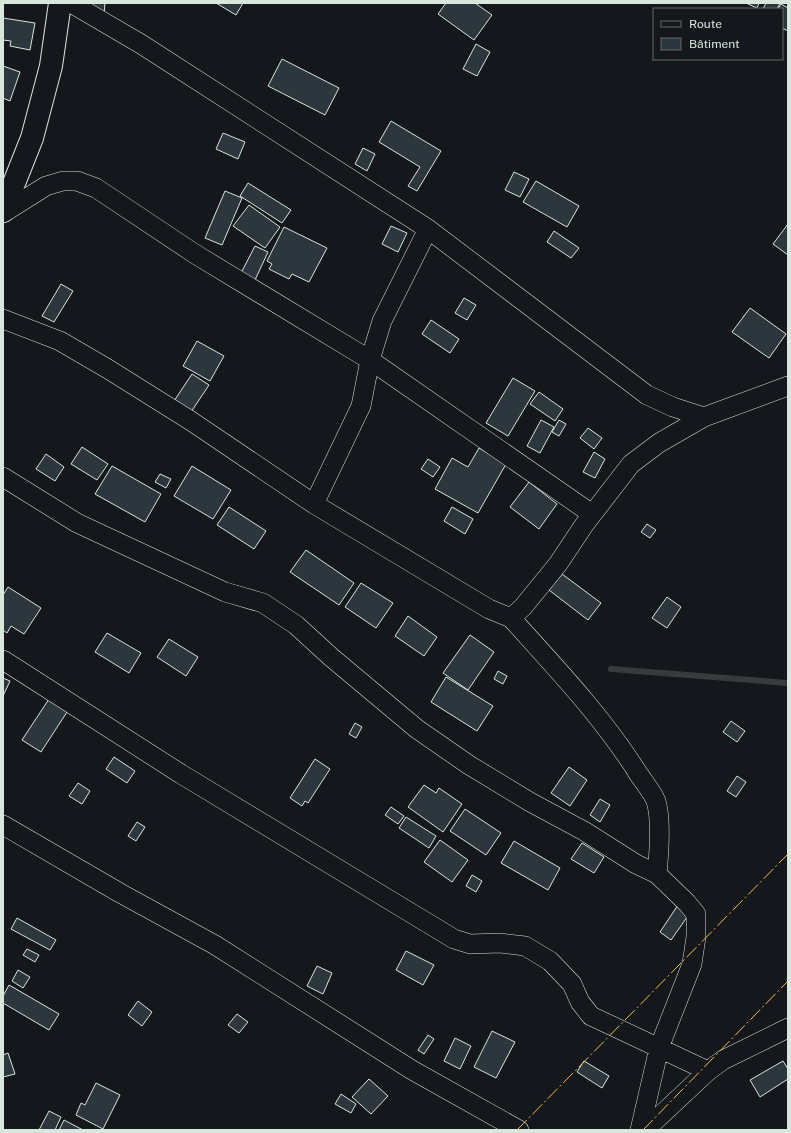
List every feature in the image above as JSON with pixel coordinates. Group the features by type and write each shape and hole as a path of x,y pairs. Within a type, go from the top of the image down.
{"street":[{"path":"3,212 32,138 51,66 60,3"},
{"path":"71,3 141,44 428,229 647,394 673,407 704,417"},
{"path":"3,212 46,186 63,181 77,181 96,188 195,254 370,360 592,514"},
{"path":"314,504 361,406 370,360 382,321 428,229"},
{"path":"3,319 60,341 108,369 191,421 314,504 489,609 510,618 580,695 623,749 655,800 658,814 659,855 657,874"},
{"path":"510,618 523,607 558,564 592,514 631,464 659,443 704,417 788,386"},
{"path":"3,477 77,523 225,592 263,603 296,625 331,657 417,729 469,765 530,802 584,831 636,864 657,874 687,903 696,914 696,937 692,964 659,1048 640,1130"},
{"path":"3,660 181,774 454,939 470,944 500,943 525,946 550,961 572,984 580,1002 591,1016 708,1071"},
{"path":"3,826 120,893 216,945 412,1070 519,1130"},
{"path":"645,1130 708,1071 724,1060 788,1028"}],"building":[{"path":"83,3 105,3 104,14"},
{"path":"216,3 243,3 236,15"},
{"path":"446,3 475,3 492,15 474,40 438,14"},
{"path":"746,3 759,3 757,8"},
{"path":"766,3 780,3 778,8 764,8"},
{"path":"781,4 788,8 788,31 783,28 783,8 779,8"},
{"path":"3,18 35,23 30,50 10,46 11,41 3,40"},
{"path":"476,44 490,52 477,76 463,69"},
{"path":"282,59 339,88 325,115 268,86"},
{"path":"3,66 20,72 10,101 3,98"},
{"path":"391,121 441,151 417,191 408,186 420,167 379,142"},
{"path":"223,133 245,142 238,159 216,149"},
{"path":"363,148 375,154 367,171 355,164"},
{"path":"514,172 529,179 520,197 505,190"},
{"path":"536,181 579,206 567,227 523,202"},
{"path":"248,183 291,210 282,223 240,196"},
{"path":"225,191 242,198 222,245 205,238"},
{"path":"249,205 280,227 265,248 233,226"},
{"path":"788,224 788,255 773,244"},
{"path":"391,226 407,233 398,252 382,244"},
{"path":"284,227 327,248 309,282 292,274 289,279 269,269 272,264 267,261"},
{"path":"554,231 579,248 571,258 547,242"},
{"path":"255,246 268,252 255,280 241,273"},
{"path":"61,284 73,291 54,322 42,316"},
{"path":"464,298 476,305 467,320 455,313"},
{"path":"750,308 786,334 769,358 732,332"},
{"path":"431,320 459,339 450,353 422,334"},
{"path":"197,341 224,356 210,381 183,366"},
{"path":"192,374 209,385 191,412 174,401"},
{"path":"513,378 535,391 508,436 486,423"},
{"path":"539,392 563,409 555,421 530,404"},
{"path":"541,420 554,427 540,453 527,446"},
{"path":"559,420 566,424 559,436 552,432"},
{"path":"588,428 602,438 594,449 580,438"},
{"path":"82,447 108,464 97,480 71,464"},
{"path":"479,448 506,464 478,513 435,489 452,458 468,467"},
{"path":"594,452 605,459 595,478 583,472"},
{"path":"46,454 64,467 55,481 36,469"},
{"path":"428,459 440,467 433,477 421,469"},
{"path":"112,466 161,494 145,522 95,494"},
{"path":"192,466 231,490 213,519 174,496"},
{"path":"160,474 171,479 166,488 155,482"},
{"path":"529,482 557,504 539,529 510,507"},
{"path":"229,507 266,531 254,549 217,525"},
{"path":"452,507 473,519 465,534 444,521"},
{"path":"647,524 656,530 650,538 641,532"},
{"path":"306,550 354,583 339,605 290,572"},
{"path":"562,574 601,603 588,620 549,590"},
{"path":"361,583 393,603 376,628 345,607"},
{"path":"8,587 41,608 24,634 11,626 7,633 3,630 3,595"},
{"path":"667,597 681,607 667,628 652,618"},
{"path":"408,616 437,637 424,656 395,636"},
{"path":"107,633 141,653 129,673 95,652"},
{"path":"470,635 494,652 468,690 443,673"},
{"path":"169,639 198,657 186,676 157,657"},
{"path":"498,671 507,676 503,684 494,679"},
{"path":"446,677 493,706 477,731 431,702"},
{"path":"3,678 10,681 3,696"},
{"path":"49,699 67,712 41,752 22,740"},
{"path":"731,721 745,731 737,742 723,732"},
{"path":"355,723 362,727 356,738 349,734"},
{"path":"114,757 135,771 127,783 106,769"},
{"path":"315,759 330,769 308,803 305,801 302,806 290,798"},
{"path":"569,767 587,780 570,806 551,793"},
{"path":"737,776 746,782 736,797 727,791"},
{"path":"78,783 90,791 82,804 69,796"},
{"path":"424,785 436,793 439,788 462,804 443,832 408,807"},
{"path":"600,799 610,805 600,822 590,815"},
{"path":"391,807 404,816 398,824 385,815"},
{"path":"465,809 501,833 486,855 450,831"},
{"path":"406,817 436,836 429,848 399,828"},
{"path":"137,822 145,827 136,841 128,836"},
{"path":"440,840 468,860 452,882 424,862"},
{"path":"514,841 560,868 548,890 501,863"},
{"path":"582,843 604,857 594,873 571,859"},
{"path":"472,875 482,881 476,892 466,886"},
{"path":"678,905 690,913 671,940 660,932"},
{"path":"17,918 56,940 50,950 11,929"},
{"path":"27,949 39,955 35,962 23,955"},
{"path":"406,951 434,965 423,985 396,970"},
{"path":"317,966 332,973 323,994 307,986"},
{"path":"18,970 30,977 23,988 12,981"},
{"path":"9,985 59,1014 49,1030 3,1003 3,996"},
{"path":"138,1001 152,1012 142,1026 128,1015"},
{"path":"237,1014 248,1022 239,1033 228,1025"},
{"path":"492,1031 515,1042 496,1078 474,1067"},
{"path":"428,1035 434,1039 424,1054 418,1050"},
{"path":"455,1038 471,1046 460,1069 444,1061"},
{"path":"8,1053 15,1074 3,1077 3,1055"},
{"path":"584,1061 609,1076 602,1088 577,1072"},
{"path":"783,1061 788,1069 788,1079 760,1097 750,1080"},
{"path":"369,1079 388,1096 371,1114 352,1097"},
{"path":"96,1083 120,1095 103,1129 76,1115 81,1103 85,1105"},
{"path":"341,1094 356,1104 351,1113 335,1104"},
{"path":"49,1111 61,1117 55,1130 39,1130"},
{"path":"64,1120 83,1130 59,1130"}],"waterway":[{"path":"611,669 788,683"}],"power":[{"path":"517,1130 788,854"},
{"path":"643,1130 788,981"}]}
